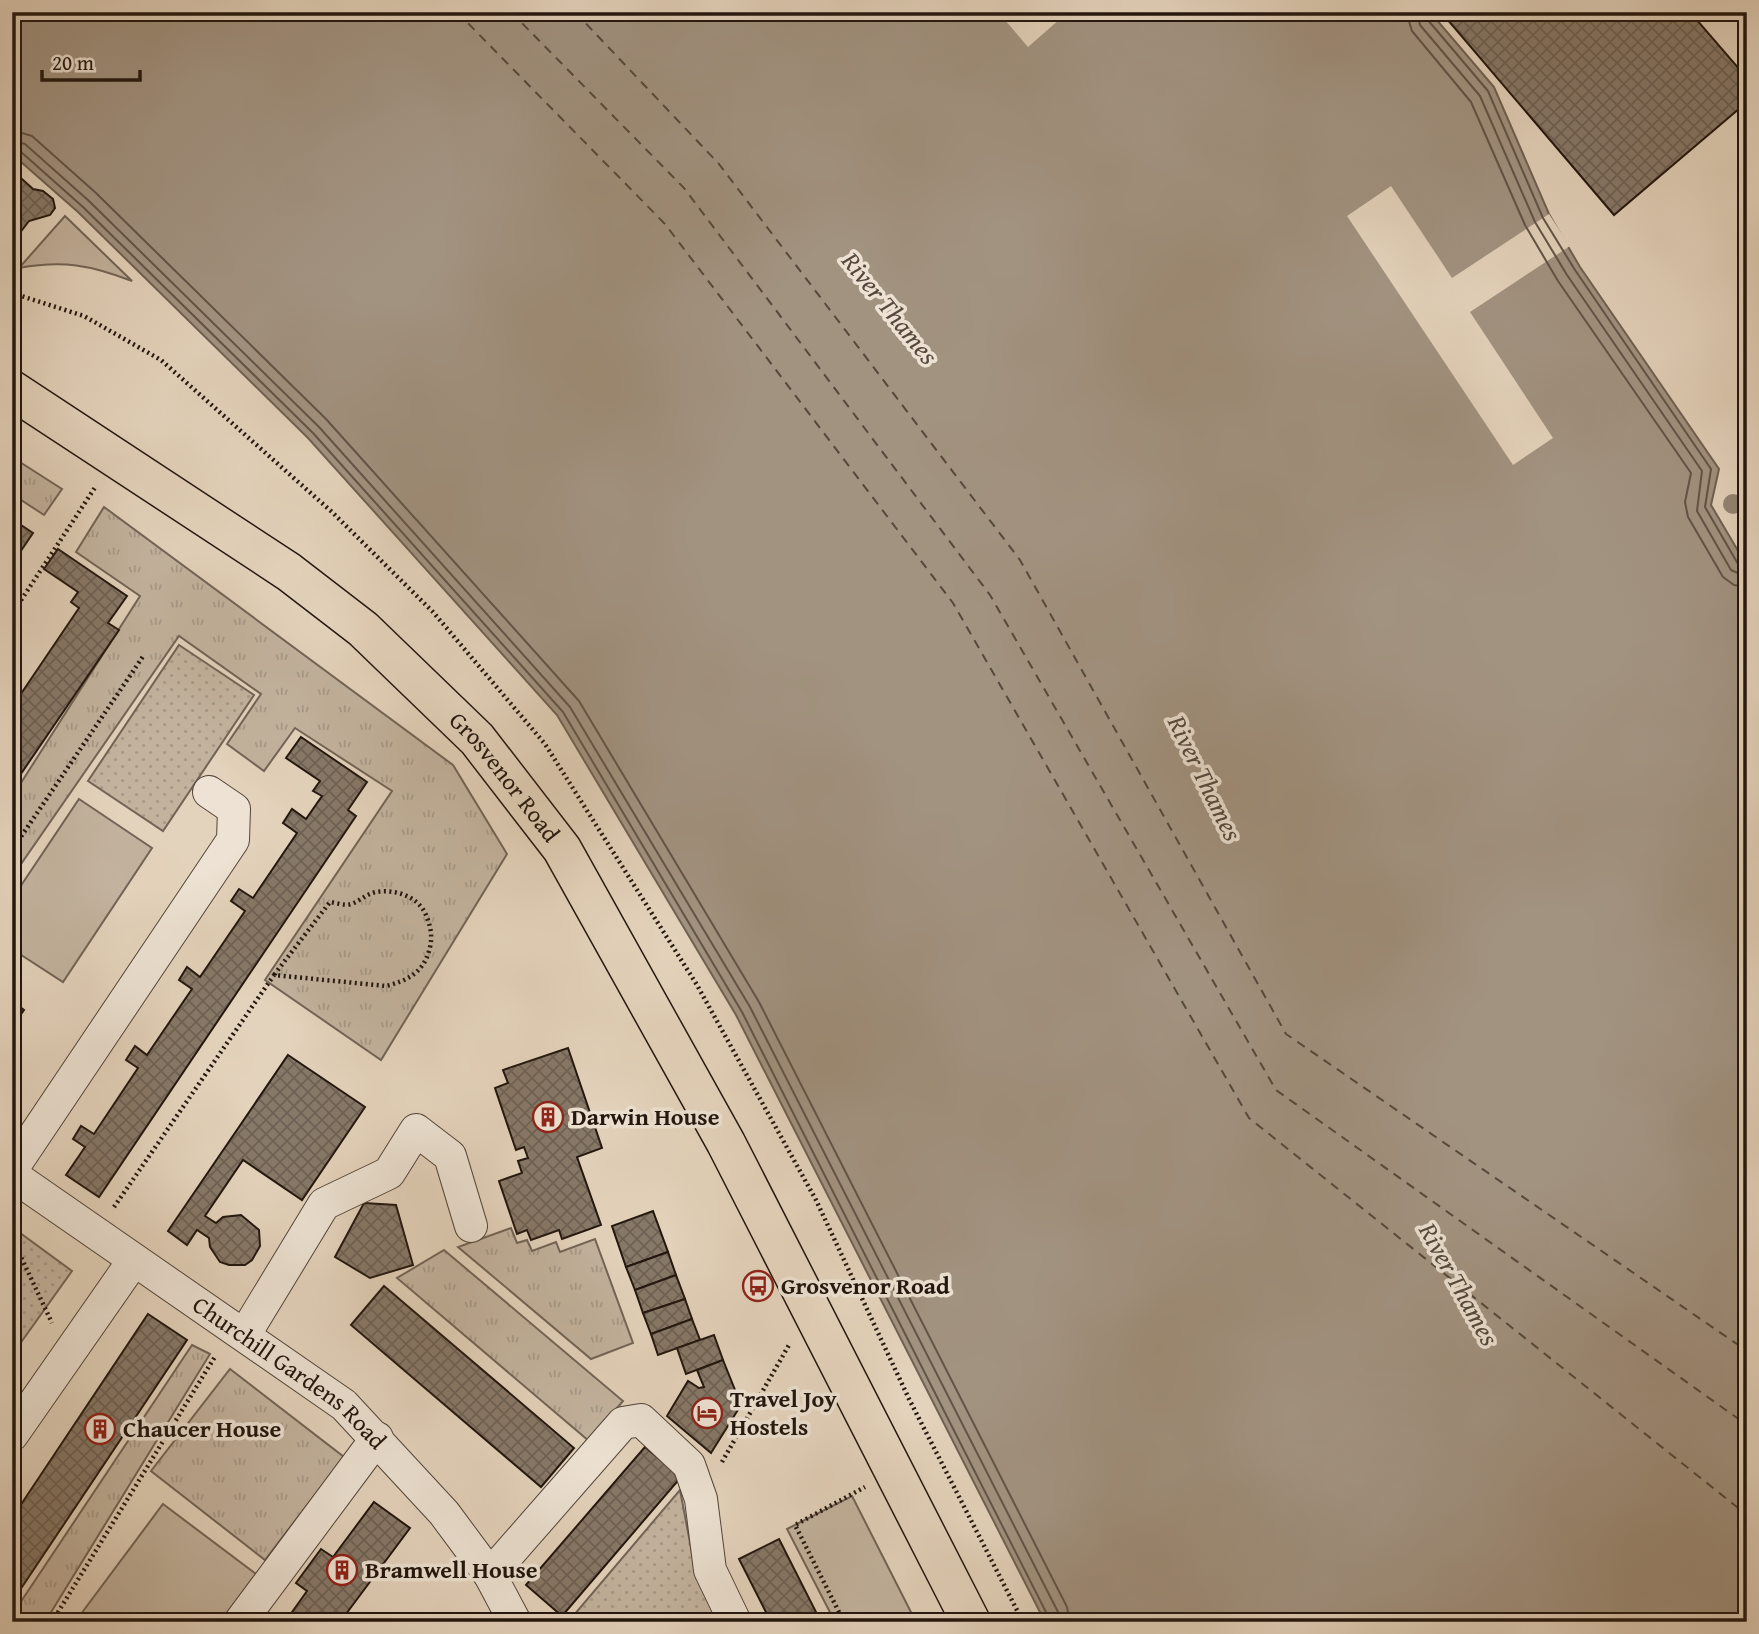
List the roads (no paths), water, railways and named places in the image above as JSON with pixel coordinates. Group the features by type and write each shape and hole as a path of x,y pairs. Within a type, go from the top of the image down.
{"highway":[{"name":"Grosvenor Road","path":"12,390 289,572 363,629 486,750 562,849 726,1143 971,1622"}],"street":[{"path":"12,1168 233,840 234,809 209,792"},
{"path":"245,1334 324,1205 389,1173 416,1130 450,1156 471,1226"},
{"name":"Churchill Gardens Road","path":"12,1175 344,1405 444,1513 491,1575 516,1622"},
{"path":"12,1435 134,1260"},
{"path":"491,1575 623,1423 641,1420 689,1465 701,1499 710,1570 736,1622"},
{"path":"240,1622 377,1438"}],"water":[{"name":"River Thames","path":"12,12 1430,12 1494,87 1549,214 1580,267 1719,469 1711,505 1747,566 1747,1622 1045,1622 736,1015 557,715 308,438 78,212 12,154"}],"place":[{"name":"Darwin House","path":"548,1117"},
{"name":"Grosvenor Road","path":"758,1286"},
{"name":"Travel Joy Hostels","path":"707,1413"},
{"name":"Chaucer House","path":"100,1429"},
{"name":"Bramwell House","path":"342,1570"}]}
